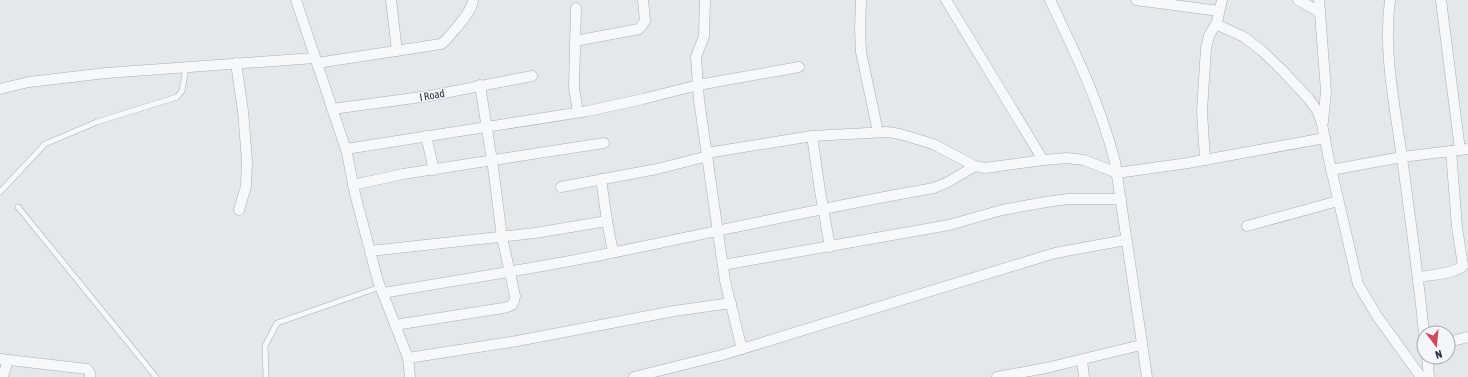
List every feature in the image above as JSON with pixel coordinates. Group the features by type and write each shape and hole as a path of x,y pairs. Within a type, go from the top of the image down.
{"street":[{"path":"296,0 346,149 353,185 370,251 382,290 408,358 410,377"},
{"path":"391,0 397,51"},
{"path":"0,89 29,82 106,73 236,63 316,60 397,51 441,44 469,10 473,0"},
{"path":"575,41 639,29 645,21 643,0"},
{"path":"705,0 704,36 696,57 698,85 723,265 742,349"},
{"path":"861,0 861,52 878,132"},
{"path":"947,0 1043,160"},
{"path":"1050,0 1066,33 1108,134 1117,173 1146,377"},
{"path":"1136,0 1219,11"},
{"path":"1205,160 1202,111 1206,48 1209,36 1217,22 1222,0"},
{"path":"1298,0 1320,12"},
{"path":"1319,0 1326,91 1322,124"},
{"path":"1390,0 1387,17 1393,99 1402,157 1423,325"},
{"path":"1418,277 1452,271 1463,266 1457,227 1460,150 1441,0"},
{"path":"576,8 574,88 578,112"},
{"path":"1217,22 1226,30 1244,37 1261,50 1309,99 1318,112 1358,284 1376,316 1421,377"},
{"path":"236,63 243,111 248,173 239,210"},
{"path":"346,149 578,112 643,99 698,85 799,67"},
{"name":"I Road","path":"332,109 429,96 532,76"},
{"path":"395,325 512,306 514,303 515,296 502,237 480,85"},
{"path":"561,187 657,168 708,155 812,136 878,132 900,134 933,144 975,166 985,168 1067,158 1084,160 1117,173 1205,160 1325,138"},
{"path":"426,136 434,170"},
{"path":"812,136 830,247"},
{"path":"353,185 403,174 604,143"},
{"path":"1331,170 1402,157 1460,150"},
{"path":"382,290 510,272 823,208 934,188 948,182 975,166"},
{"path":"601,179 613,252"},
{"path":"723,265 830,247 902,232 949,225 1002,210 1046,202 1068,199 1121,199"},
{"path":"1247,226 1338,201"},
{"path":"370,251 502,237 607,221"},
{"path":"634,377 742,349 1055,253 1126,240"},
{"path":"408,358 517,341 612,321 731,303"},
{"path":"1456,340 1468,337"},
{"path":"997,377 1082,360 1141,345"},
{"path":"3,377 4,360 87,369 90,373 90,377"},
{"path":"1082,360 1084,377"},
{"path":"1428,365 1429,377"}],"lane":[{"path":"0,192 45,144 97,122 177,97 182,92 186,68"},
{"path":"18,206 156,377"},
{"path":"266,377 264,346 277,323 382,290"}]}
